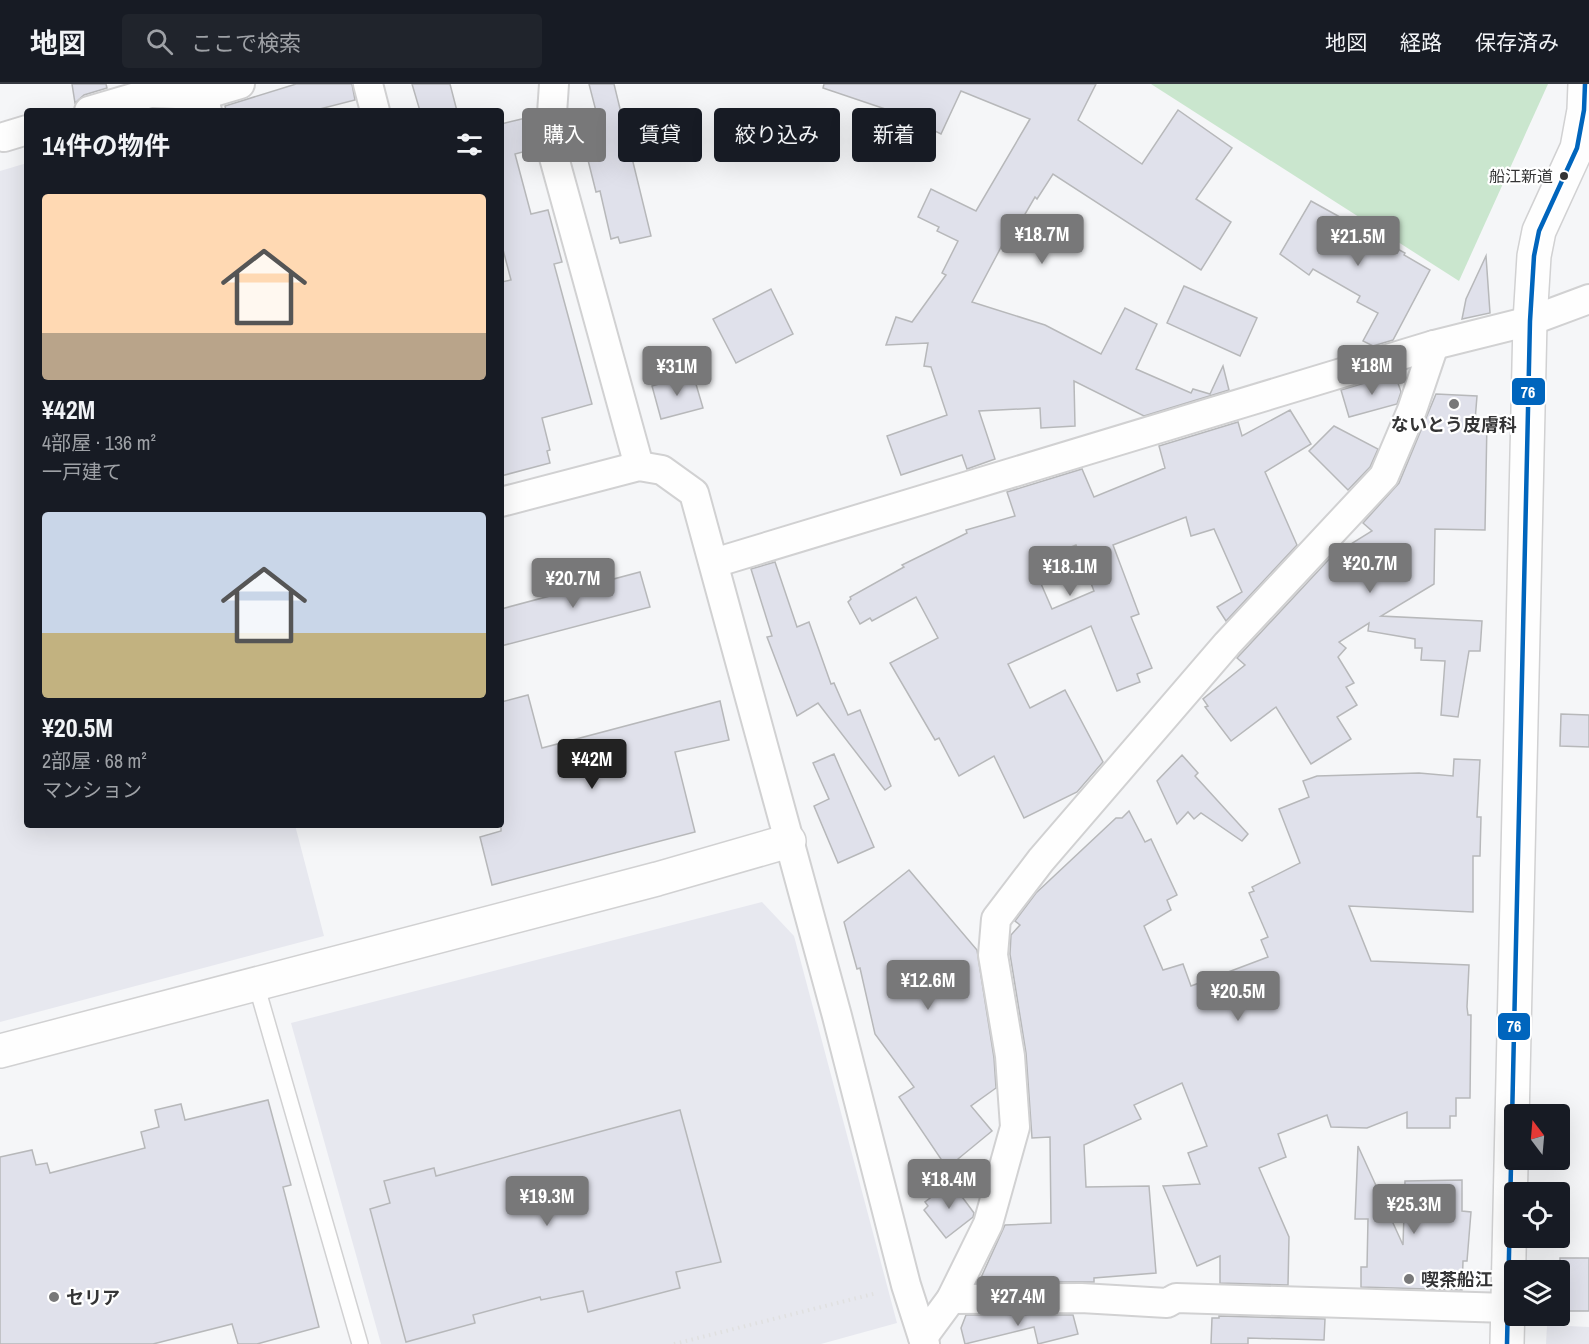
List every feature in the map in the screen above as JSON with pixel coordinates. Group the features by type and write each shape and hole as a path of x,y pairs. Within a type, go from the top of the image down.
{"main road":[{"path":"1509,1260 1530,321 1534,256 1539,231 1577,148 1584,110 1585,84"},
{"path":"0,1051 657,879 789,841"},
{"path":"1507,1344 1508,1326"}],"street":[{"path":"98,108 149,88 205,103 240,84"},
{"path":"368,84 374,108"},
{"path":"554,84 550,143 639,466"},
{"path":"714,563 1434,345 1530,321 1589,298"},
{"path":"924,1340 951,1299 988,1224 1015,1127 1010,1056 993,955 996,919 1041,860 1227,644 1384,476 1412,410 1434,345"},
{"path":"504,501 639,466 662,470 694,493 906,1285 924,1340"},
{"path":"951,1299 1081,1298 1167,1303 1176,1298 1504,1308"}],"lane":[{"path":"256,984 360,1344"}],"path":[{"path":"674,1344 906,1285"}],"shaded area":[{"path":"24,164 24,828 296,828 324,936 0,1022 0,171"},
{"path":"762,902 794,936 897,1323 821,1344 381,1344 291,1023"},
{"path":"1547,1326 1589,1327 1589,1344 1546,1344"}],"green space":[{"path":"1151,84 1548,84 1459,281"}],"building":[{"path":"72,84 106,84 107,88 84,95 75,103"},
{"path":"296,84 352,84 355,100 324,108 225,108 225,106"},
{"path":"412,84 450,84 456,108 419,108"},
{"path":"589,84 614,84 620,108 618,108 618,162 633,162 651,236 620,243 618,237 611,239 600,191 596,192 588,162 606,162 606,108 595,108"},
{"path":"824,84 1096,84 1078,120 1142,164 1178,110 1232,148 1196,199 1231,222 1201,270 1053,174 1037,199 1035,197 1011,238 1007,236 972,302 1045,325 1101,354 1125,308 1157,324 1136,369 1191,393 1193,389 1210,394 1223,366 1229,390 1144,416 1074,381 1075,426 1041,428 1040,408 979,411 995,459 967,469 962,455 901,475 887,436 947,415 931,367 924,366 928,343 886,345 896,317 912,322 946,275 942,273 958,241 937,231 939,227 918,217 931,189 976,211 1030,119 961,91 941,134 936,132 936,108 882,108 823,88"},
{"path":"522,119 522,152 515,154 531,214 548,210 562,262 554,264 592,404 542,418 550,450 547,451 550,463 504,475 504,281 511,280 504,253 504,123"},
{"path":"1311,201 1405,253 1404,255 1430,270 1393,340 1373,346 1363,341 1378,313 1357,302 1360,296 1313,269 1309,275 1280,254"},
{"path":"1486,256 1490,313 1462,319 1466,299"},
{"path":"1184,286 1257,318 1240,356 1167,323"},
{"path":"771,289 793,334 736,363 713,319"},
{"path":"693,374 703,408 661,419 652,386"},
{"path":"1395,374 1401,392 1397,404 1349,417 1341,390"},
{"path":"1436,394 1477,396 1475,421 1487,421 1485,530 1435,529 1434,584 1381,616 1482,621 1480,651 1469,651 1458,717 1441,715 1445,661 1421,660 1422,648 1415,648 1415,639 1368,631 1369,623 1339,642 1346,648 1338,657 1354,683 1346,687 1357,705 1337,717 1351,739 1311,764 1276,707 1231,741 1205,707 1208,706 1203,699 1245,665 1237,658 1333,555 1372,531 1363,523 1399,483"},
{"path":"1290,410 1311,444 1265,472 1297,545 1226,621 1217,607 1242,592 1214,529 1191,536 1186,517 1113,545 1139,614 1131,617 1152,668 1137,674 1140,682 1117,691 1091,626 1008,664 1030,708 1065,690 1103,762 1077,792 1024,818 994,756 959,776 939,738 935,740 890,663 938,638 916,597 872,621 870,618 860,624 848,602 850,597 904,567 902,565 967,533 966,530 1015,516 1007,492 1082,469 1094,497 1165,468 1159,446 1238,422 1242,436","holes":["1076,545 1094,591 1052,609 1032,563"]},
{"path":"1334,426 1378,449 1370,467 1348,490 1309,451"},
{"path":"775,562 797,627 809,622 831,684 834,683 848,715 860,710 891,786 885,790 818,703 797,716 767,637 772,636 751,569"},
{"path":"640,572 650,607 504,645 504,608"},
{"path":"528,695 542,748 720,701 729,740 675,752 695,832 492,885 480,837 504,828 504,701"},
{"path":"1561,714 1589,715 1589,747 1560,746"},
{"path":"834,754 874,847 838,863 814,806 829,799 813,763"},
{"path":"1182,755 1198,773 1195,776 1248,834 1242,841 1201,813 1194,819 1188,812 1177,824 1157,781"},
{"path":"1454,759 1480,760 1477,817 1481,817 1480,856 1473,856 1473,912 1349,906 1371,961 1469,965 1467,1007 1468,1015 1471,1015 1470,1098 1456,1098 1456,1116 1450,1116 1450,1128 1407,1128 1407,1112 1367,1128 1331,1127 1327,1115 1278,1134 1286,1157 1259,1168 1289,1237 1288,1285 1220,1283 1220,1256 1197,1266 1163,1186 1200,1184 1188,1153 1207,1146 1182,1083 1134,1105 1141,1119 1084,1145 1086,1187 1149,1186 1156,1273 1094,1278 1094,1282 979,1282 1005,1225 1051,1223 1050,1137 1032,1138 1026,1053 1010,954 1011,935 1020,925 1015,921 1036,893 1116,818 1122,818 1129,811 1145,842 1151,839 1177,895 1167,900 1171,910 1144,926 1163,970 1183,964 1191,986 1268,957 1261,940 1268,937 1249,893 1254,891 1252,887 1300,863 1279,809 1309,797 1303,781 1317,776 1419,773 1453,776"},
{"path":"909,870 977,950 994,1058 996,1088 971,1106 992,1131 947,1168 899,1097 914,1087 875,1034 860,968 857,969 844,922"},
{"path":"268,1100 291,1185 283,1187 319,1327 257,1344 238,1344 232,1324 153,1344 0,1344 0,1157 32,1150 36,1165 47,1163 50,1173 145,1148 141,1132 159,1127 155,1110 181,1104 185,1120"},
{"path":"680,1110 721,1262 676,1272 680,1288 588,1312 583,1291 541,1300 540,1297 473,1315 475,1323 406,1342 370,1209 390,1203 384,1181 434,1168 436,1176"},
{"path":"1358,1146 1403,1245 1405,1181 1462,1180 1462,1211 1471,1212 1467,1261 1463,1261 1462,1290 1361,1287 1361,1267 1367,1267 1368,1219 1355,1219"},
{"path":"951,1182 974,1213 973,1217 946,1238 924,1210 928,1206 925,1202"},
{"path":"1560,1258 1589,1258 1589,1311 1570,1311 1570,1260 1560,1260"},
{"path":"966,1315 1073,1315 1078,1334 1038,1344 1034,1327 965,1344 961,1328"},
{"path":"1219,1316 1325,1319 1324,1340 1248,1338 1248,1344 1211,1344 1212,1318 1219,1318"}],"transit line":[{"name":"76","path":"1507,1344 1530,321 1534,256 1539,231 1577,148 1584,110 1585,84"}],"place":[{"name":"船江新道","path":"1564,176"},
{"name":"ないとう皮膚科","path":"1454,404"},
{"name":"喫茶船江","path":"1409,1279"},
{"name":"セリア","path":"54,1297"}]}
